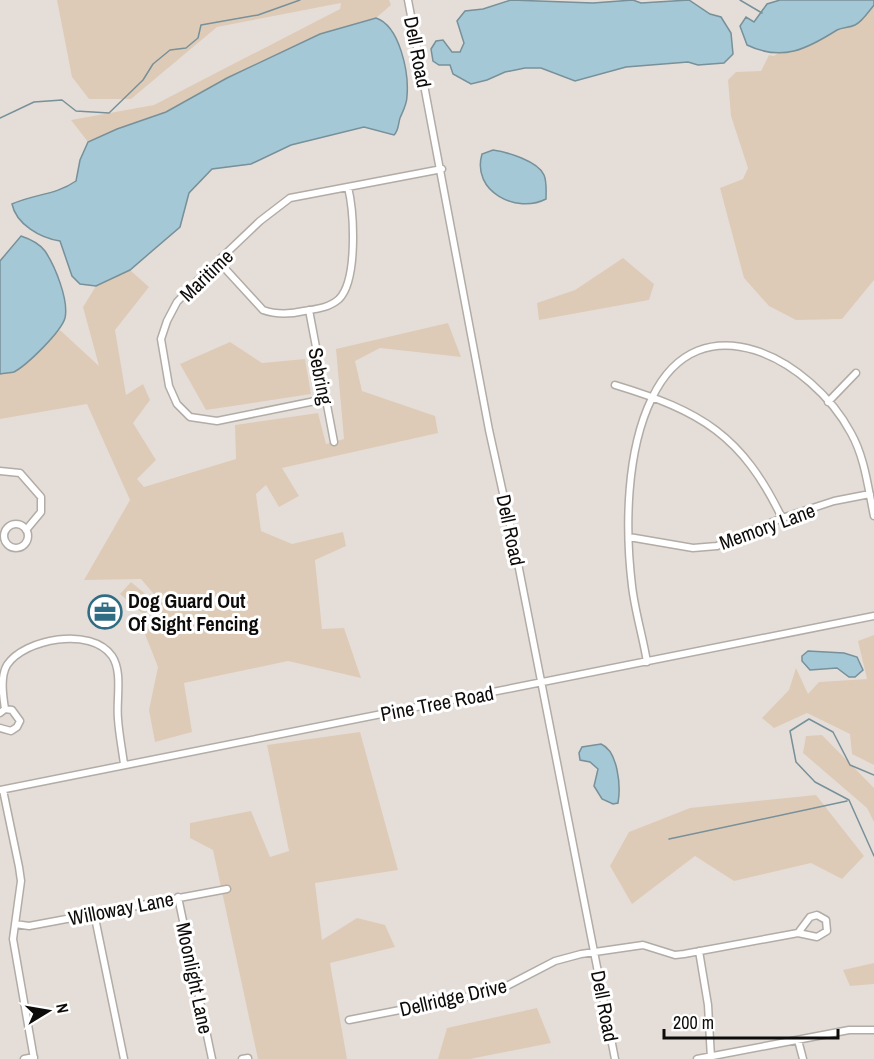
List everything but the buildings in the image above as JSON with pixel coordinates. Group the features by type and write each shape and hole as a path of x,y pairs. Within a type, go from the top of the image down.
{"street":[{"name":"Dell Road","path":"408,0 442,169 489,430 542,682 615,1059"},
{"name":"Maritime","path":"325,399 217,422 190,417 177,404 169,386 161,339 177,302 261,221 290,198 442,169"},
{"path":"219,262 263,310 283,313 309,310 325,307 339,299 348,283 354,227 348,187"},
{"name":"Sebring","path":"309,310 334,442"},
{"path":"647,662 632,586 629,537 630,487 643,420 652,396 675,365 713,346 744,346 766,353 798,372 828,402 851,432 864,468 874,516"},
{"path":"828,402 856,373"},
{"path":"615,385 652,396 692,414 738,448 750,462 782,518"},
{"path":"0,471 20,472 41,497 41,512 26,530 27,541 21,547 14,548 7,544 4,533 8,526 16,524 26,530"},
{"name":"Memory Lane","path":"629,537 693,548 706,547 730,541 782,518 834,501 870,494"},
{"name":"Pine Tree Road","path":"2,790 874,616"},
{"path":"0,728 11,731 19,724 16,711 3,711 1,689 6,666 21,649 78,637 93,640 112,656 117,678 117,717 124,764"},
{"path":"2,790 19,867 20,891 15,924 16,959 34,1058 24,1059"},
{"name":"Willoway Lane","path":"15,924 29,926 227,889"},
{"name":"Moonlight Lane","path":"178,897 212,1059"},
{"path":"94,913 124,1059"},
{"name":"Dellridge Drive","path":"349,1020 497,991 555,961 594,952 643,945 675,955 798,933 817,938 823,936 827,931 826,920 816,915 810,917 798,933"},
{"path":"699,951 709,1014 711,1058"},
{"path":"697,1059 849,1030 874,1030"},
{"path":"798,1040 803,1059"}],"shaded area":[{"path":"57,0 389,0 391,5 376,18 320,34 227,78 166,112 88,142 71,120 154,105 340,9 341,3 217,27 131,99 89,99 72,77"},
{"path":"859,0 874,0 874,280 842,319 796,320 769,306 744,278 720,188 743,179 748,168 731,116 728,80 736,72 761,71 769,55 774,56"},
{"path":"623,258 654,284 649,300 539,320 537,303 575,290"},
{"path":"130,270 149,287 115,330 126,395 143,384 150,400 133,423 156,460 137,479 144,487 236,459 235,425 318,413 326,444 344,439 336,349 448,323 461,357 380,348 355,361 362,391 435,416 438,433 282,468 299,496 279,507 266,485 256,494 261,531 292,544 343,532 346,546 315,560 322,629 344,628 361,678 288,661 184,683 192,732 155,742 149,710 158,667 145,634 159,600 141,579 84,580 130,500 87,404 0,419 0,374 14,372 60,330 99,366 83,307 96,286"},
{"path":"230,342 262,363 305,359 311,394 206,410 180,364"},
{"path":"131,582 155,602 144,615 120,594"},
{"path":"874,635 874,765 852,754 850,734 807,713 774,728 762,718 789,690 796,668 808,694 819,682 867,679 858,641"},
{"path":"360,732 398,870 315,883 322,940 357,918 385,925 395,947 330,963 347,1059 258,1059 213,850 190,838 190,823 251,811 270,857 289,851 267,745"},
{"path":"822,735 874,788 874,822 867,808 803,753 806,736"},
{"path":"816,795 864,856 842,879 811,863 734,881 695,856 632,904 610,866 629,832 690,808"},
{"path":"874,963 874,984 850,986 843,970"},
{"path":"537,1008 551,1043 470,1059 438,1059 447,1028"}],"water":[{"path":"511,0 593,3 633,0 641,3 689,0 710,14 721,17 731,33 733,54 724,63 698,65 688,62 626,67 575,81 541,68 525,68 505,72 471,84 453,74 450,65 439,65 433,61 431,49 436,41 443,40 452,52 460,52 464,43 457,21 465,11 483,9"},
{"path":"780,0 874,0 874,5 858,24 837,30 805,48 783,53 760,50 747,45 740,26 746,17 754,22 767,4"},
{"path":"376,18 391,30 397,40 406,75 406,102 394,135 364,127 291,145 251,164 212,169 189,193 180,227 130,270 96,286 80,284 72,276 60,241 45,237 30,229 14,211 12,204 53,192 76,181 80,160 88,142 166,112 227,78 320,34"},
{"path":"493,150 522,158 541,170 546,181 546,199 522,204 499,196 490,189 483,179 480,167 482,154"},
{"path":"21,236 40,246 49,257 63,293 65,318 51,339 27,363 14,372 0,374 0,261"},
{"path":"808,651 844,653 857,657 863,670 855,677 849,677 837,668 810,670 802,661 802,656"},
{"path":"601,744 607,748 615,761 619,788 618,803 613,804 602,799 594,786 598,769 590,762 580,760 579,753 582,747"}],"waterway":[{"path":"0,118 34,102 62,100 76,111 109,113 143,80 153,64 170,50 186,48 198,38 201,25 258,15 300,0"},
{"path":"740,0 762,13"},
{"path":"874,775 850,765 833,732 809,719 790,731 796,762 815,782 849,800 874,856"},
{"path":"669,839 847,801"}],"place":[{"name":"Dog Guard Out Of Sight Fencing","path":"105,612"}]}
